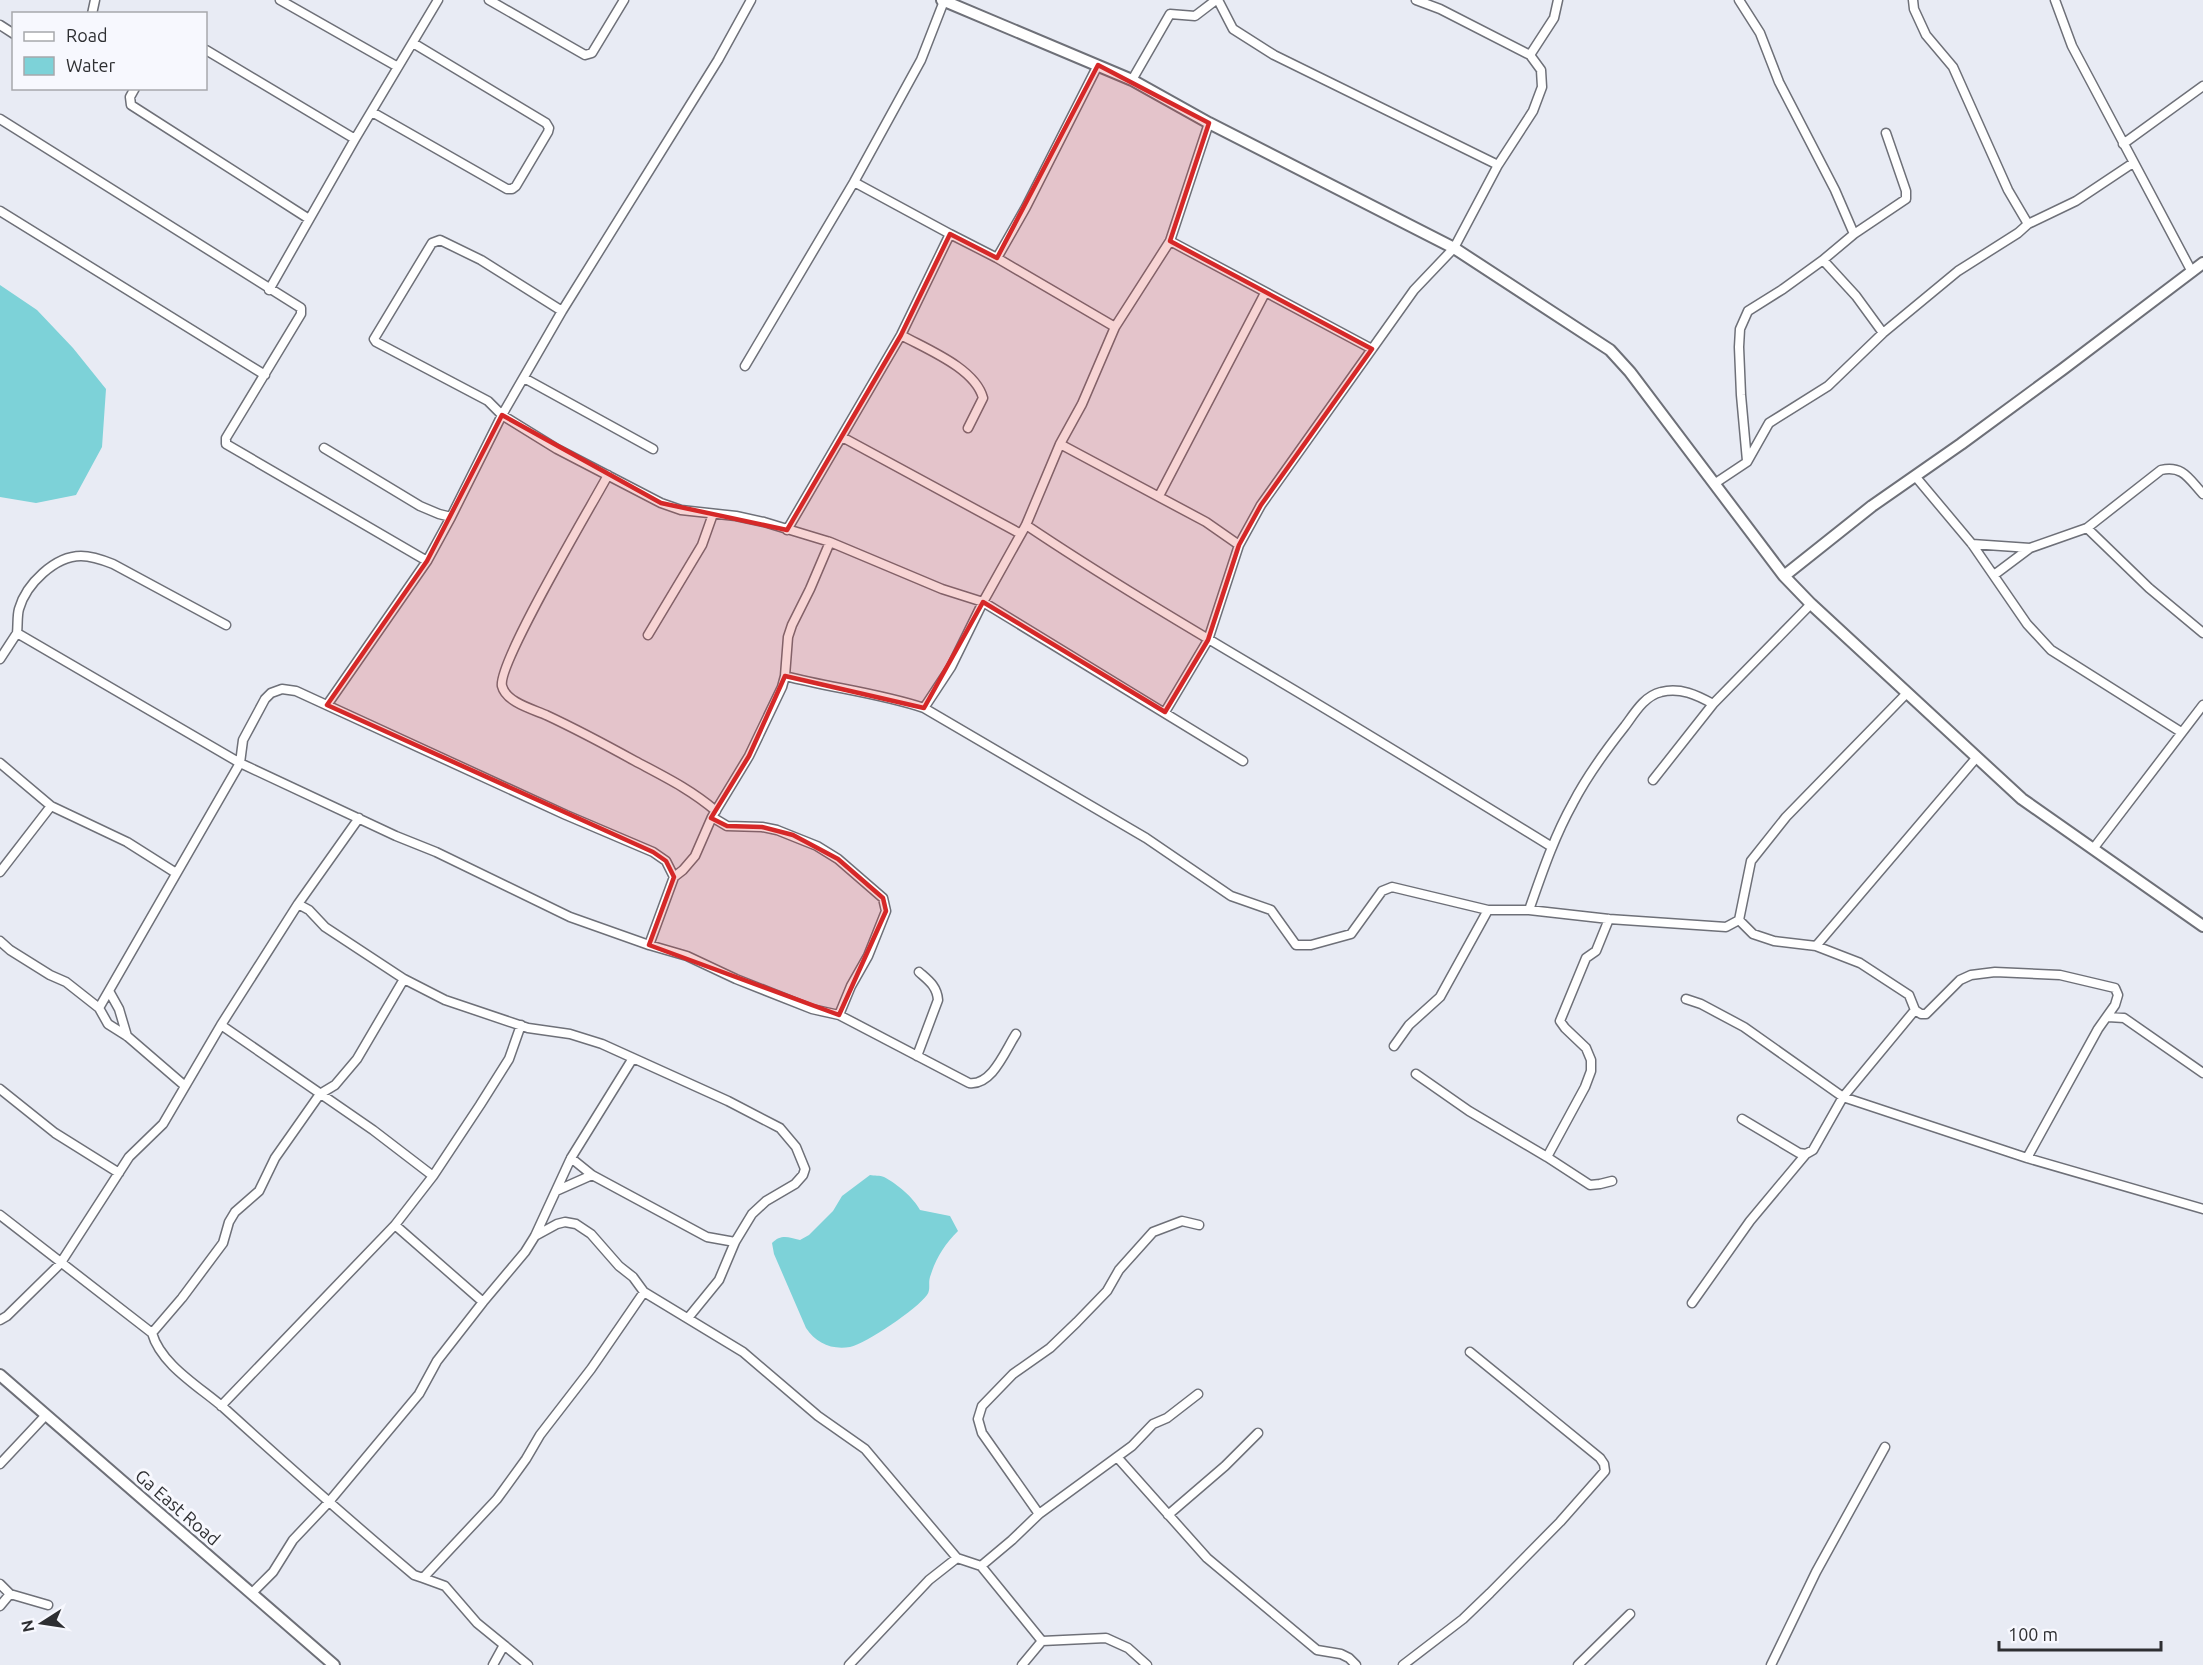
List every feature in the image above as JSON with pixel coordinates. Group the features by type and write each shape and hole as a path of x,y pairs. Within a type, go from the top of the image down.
{"street":[{"path":"280,0 398,67"},
{"path":"269,290 438,0"},
{"path":"489,0 585,55 592,53 624,0"},
{"path":"327,705 427,561 502,415 562,311 718,60 751,0"},
{"path":"745,366 854,182 921,60 943,0 1132,80 1209,123 1455,248 1610,350 1630,372 1784,576 1811,604 2022,799 2203,926"},
{"path":"1132,80 1170,14 1195,16 1217,0 1233,29 1275,55 1498,165"},
{"path":"1166,712 1208,640 1239,544 1261,505 1414,290 1455,248 1498,165 1533,111 1542,87 1541,70 1530,55 1440,9 1416,0"},
{"path":"1530,55 1554,18 1558,0"},
{"path":"1739,0 1760,33 1779,82 1835,190 1854,234"},
{"path":"1913,0 1914,9 1926,35 1953,67 2008,190 2028,224"},
{"path":"2055,0 2072,46 2192,272"},
{"path":"372,112 507,189 516,186 548,132 549,128 546,123 413,43"},
{"path":"207,51 355,139"},
{"path":"997,258 1026,207 1098,65"},
{"path":"2123,144 2203,87"},
{"path":"134,90 130,98 132,105 309,219"},
{"path":"0,119 301,308 301,314 226,438 226,444 427,561"},
{"path":"924,708 951,667 983,602 1026,525 1060,444 1082,404 1115,327 1170,241 1209,123"},
{"path":"1747,462 1739,347 1740,329 1748,310 1783,289 1854,234 1906,199 1906,191 1886,132"},
{"path":"1714,484 1747,462 1769,423 1828,386 1882,333 1958,271 2018,233 2028,224 2076,201 2133,163"},
{"path":"854,182 997,258 1115,327"},
{"path":"0,211 265,375"},
{"path":"787,530 901,335 950,234"},
{"path":"562,311 481,260 440,240 432,243 375,337 376,342 488,402 502,415 557,449 661,503 681,510 754,520 830,542 942,589 983,602 1243,761"},
{"path":"1170,241 1372,349"},
{"path":"1823,260 1856,296 1882,333"},
{"path":"1784,576 1872,506 2063,369 2203,263"},
{"path":"1159,496 1265,293"},
{"path":"901,335 965,371 981,389 983,398 968,428"},
{"path":"525,378 653,449"},
{"path":"842,438 1021,534"},
{"path":"1060,444 1206,522 1239,544"},
{"path":"324,448 420,506 451,517"},
{"path":"1994,575 2030,548 2087,528 2161,470 2170,468 2180,470 2203,494"},
{"path":"608,475 518,638 503,673 501,684 511,699 584,733 695,794 727,826 777,830 817,846 838,859 883,898 886,911 868,956 838,1015"},
{"path":"1915,476 1972,543 2027,624 2051,650 2181,732"},
{"path":"648,636 702,545 713,514"},
{"path":"1026,525 1082,563 1552,847"},
{"path":"2087,528 2149,588 2203,633"},
{"path":"649,945 674,877 694,856 714,814 749,756 785,676 788,638 792,625 830,542"},
{"path":"1972,543 2030,548"},
{"path":"0,660 17,633 19,609 32,585 61,559 81,556 98,558 226,626"},
{"path":"1653,780 1713,704 1811,604"},
{"path":"17,633 240,763 436,852 553,909 649,945 687,956 736,979 812,1009 838,1015 969,1083 976,1084 988,1077 1016,1034"},
{"path":"785,676 823,686 880,696 924,708 1146,838 1231,896 1271,910 1296,945 1311,945 1351,934 1382,891 1392,887 1488,910 1529,910 1610,919 1726,927 1739,921"},
{"path":"99,1008 240,763 243,740 248,727 265,699 271,693 282,689 296,691 653,852 666,861 674,877"},
{"path":"1529,910 1552,847 1573,802 1606,750 1644,701 1659,692 1674,690 1693,693 1713,704"},
{"path":"1739,921 1751,861 1786,817 1907,693"},
{"path":"2093,849 2203,705"},
{"path":"1816,946 1977,757"},
{"path":"0,763 51,806 126,842 176,873"},
{"path":"0,872 51,806"},
{"path":"0,1320 7,1316 60,1264 129,1157 163,1124 220,1025 297,904 359,818"},
{"path":"297,904 309,910 325,927 404,979 445,1000 521,1025 570,1034 633,1058 780,1128 796,1147 805,1169 800,1180 766,1201 752,1214 735,1242 718,1280 688,1318"},
{"path":"1394,1046 1409,1025 1440,997 1488,910"},
{"path":"1546,1157 1585,1087 1591,1071 1591,1060 1586,1048 1560,1021 1586,958 1596,951 1610,919"},
{"path":"1739,921 1753,934 1774,941 1816,946 1860,963 1909,995 1915,1010 1921,1014 1926,1014 1960,980 1971,975 1995,972 2060,975 2115,988 2118,995 2108,1017 2098,1029 2027,1158"},
{"path":"0,941 10,950 50,975 66,982 99,1008 108,1024 127,1036 185,1086"},
{"path":"917,1056 938,1000 938,992 934,985 919,972"},
{"path":"152,1333 223,1244 229,1222 236,1212 259,1191 275,1158 320,1094 335,1085 357,1059 404,979"},
{"path":"109,991 119,1009 127,1036"},
{"path":"1686,999 1701,1004 1744,1027 1844,1097 2027,1158 2203,1209"},
{"path":"1692,1303 1750,1221 1806,1154 1813,1150 1844,1097 1915,1010"},
{"path":"2108,1017 2124,1018 2203,1073"},
{"path":"220,1025 373,1130 433,1176"},
{"path":"221,1406 395,1225 433,1176 509,1059 521,1025"},
{"path":"252,1593 273,1572 293,1540 328,1503 419,1394 437,1361 525,1252 536,1236 571,1158 633,1058"},
{"path":"1416,1074 1469,1111 1590,1185 1612,1181"},
{"path":"0,1089 55,1133 119,1173"},
{"path":"1742,1119 1799,1153 1806,1154"},
{"path":"571,1158 592,1175 707,1238 735,1242"},
{"path":"556,1191 592,1175"},
{"path":"0,1215 60,1264 152,1333 155,1344 166,1359 328,1503 414,1575 445,1586 477,1623 528,1665"},
{"path":"1040,1514 982,1433 978,1419 982,1406 1012,1374 1050,1348 1077,1322 1107,1291 1119,1270 1153,1232 1182,1221 1199,1225"},
{"path":"536,1236 557,1224 565,1222 576,1224 591,1234 619,1266 633,1277 644,1292 743,1352 818,1416 865,1449 957,1558 981,1566 1042,1641"},
{"path":"395,1225 483,1302"},
{"path":"423,1578 497,1499 540,1435 591,1369 644,1292"},
{"path":"1403,1665 1476,1606 1560,1522 1605,1471 1600,1458 1470,1352"},
{"name":"Ga East Road","path":"0,1375 334,1665"},
{"path":"981,1566 1040,1514 1143,1437 1153,1424 1167,1418 1198,1394"},
{"path":"0,1464 46,1415"},
{"path":"1168,1515 1225,1466 1258,1433"},
{"path":"1771,1665 1816,1572 1885,1447"},
{"path":"1117,1457 1207,1558 1317,1650 1341,1654 1356,1665"},
{"path":"849,1665 928,1580 957,1558"},
{"path":"0,1584 10,1594 48,1605"},
{"path":"0,1606 10,1594"},
{"path":"1578,1665 1630,1614"},
{"path":"1022,1665 1042,1641 1106,1638 1128,1648 1147,1665"},
{"path":"493,1665 504,1645"}],"highlighted area":[{"path":"1098,65 1209,123 1170,241 1372,349 1261,505 1239,545 1208,640 1165,712 983,602 924,708 785,676 749,756 711,818 727,826 762,827 793,835 838,859 883,898 886,911 839,1015 649,945 674,877 666,861 653,852 327,705 427,561 502,415 661,503 787,530 901,335 950,234 997,258"}],"water":[{"path":"0,285 37,310 73,348 106,389 102,447 76,495 36,503 0,497"},
{"path":"870,1175 882,1176 894,1183 920,1210 950,1216 958,1231 938,1258 930,1277 928,1293 922,1301 891,1325 858,1344 843,1348 830,1346 814,1338 806,1328 774,1254 772,1243 782,1237 800,1240 809,1235 833,1211 842,1196"}]}
